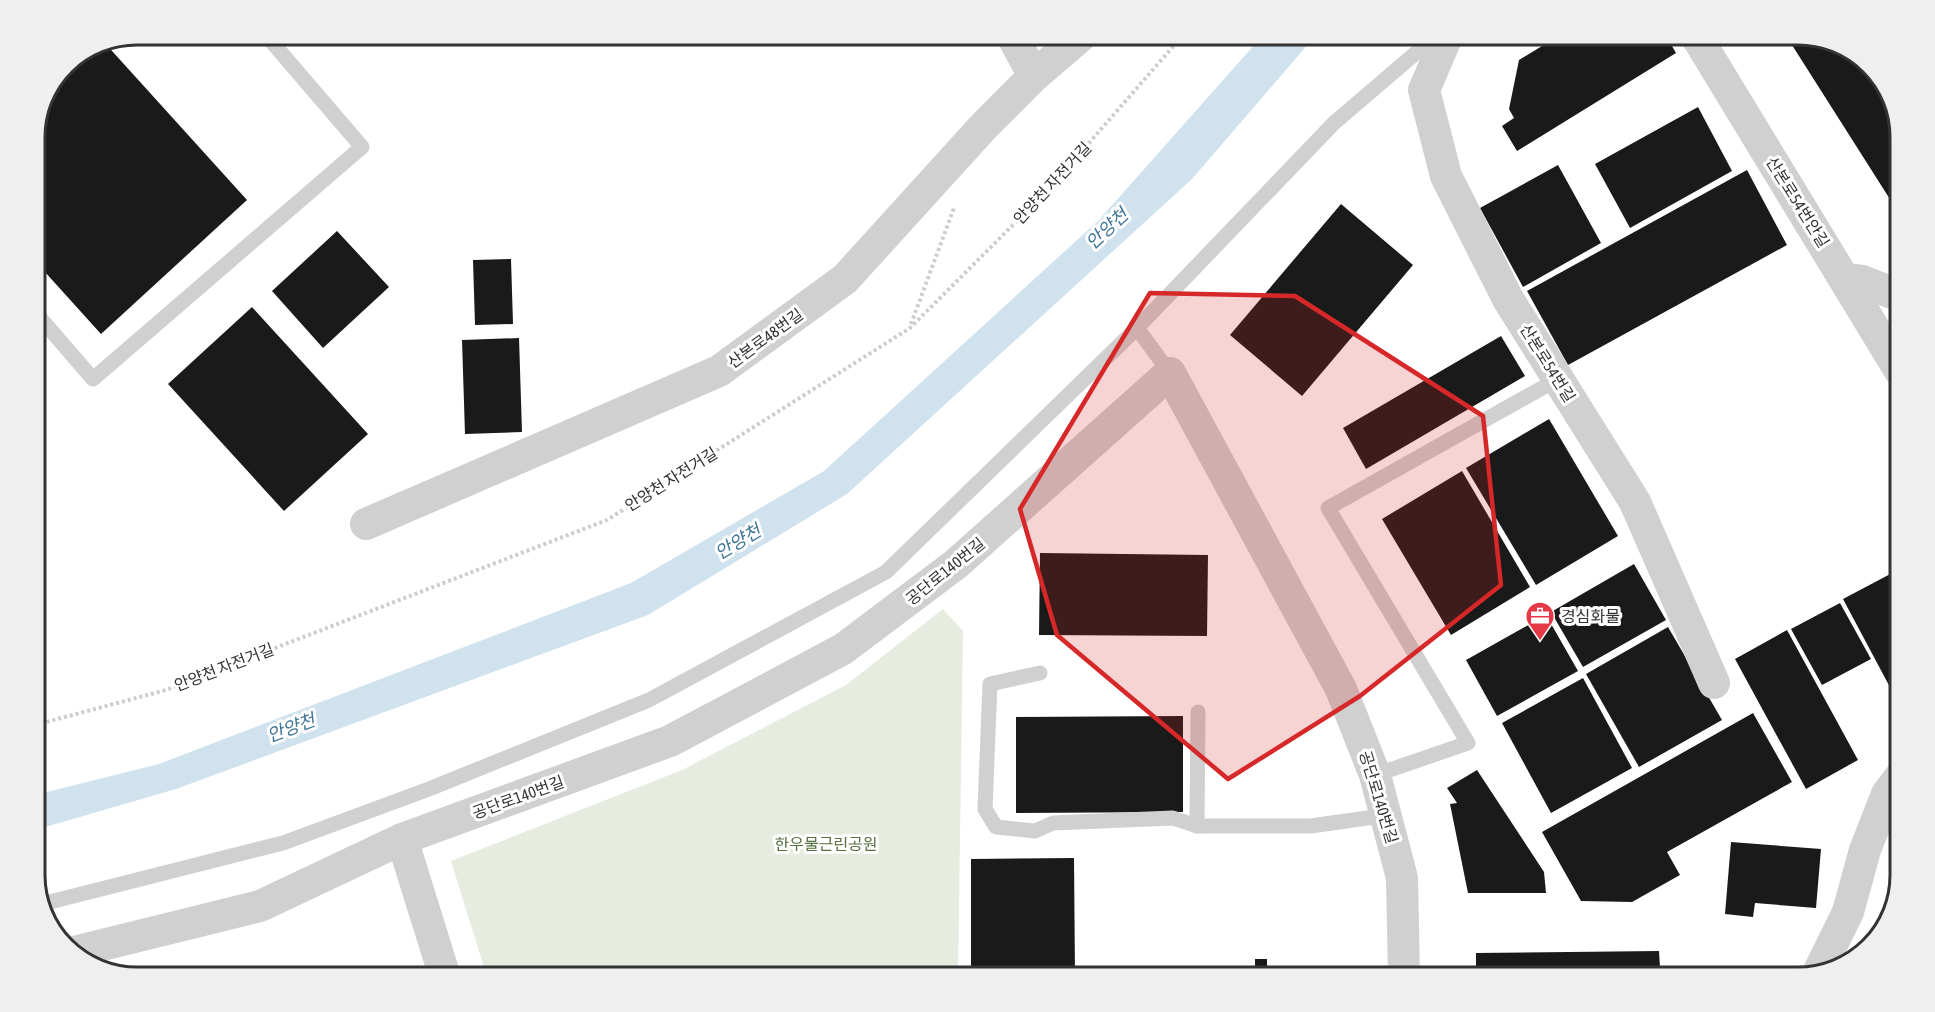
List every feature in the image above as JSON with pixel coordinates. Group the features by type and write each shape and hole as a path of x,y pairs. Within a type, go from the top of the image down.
{"street":[{"path":"1017,45 1034,76"},
{"name":"산본로48번길","path":"366,524 719,371 845,279 984,126 1034,76 1070,45"},
{"name":"산본로54번길","path":"1443,45 1424,90 1446,176 1508,299 1635,502 1714,683"},
{"name":"산본로54번안길","path":"1702,45 1890,354"},
{"path":"1846,279 1862,281 1890,292"},
{"name":"공단로140번길","path":"84,950 260,906 402,839 670,741 843,649 956,564 1170,373 1341,689 1388,815 1402,878 1404,967"},
{"path":"1823,964 1848,912 1865,850 1890,790"},
{"path":"402,839 442,967"}],"lane":[{"path":"45,324 93,379 362,147 274,45"},
{"path":"50,902 283,843 429,789 649,700 886,572 1137,328 1334,123 1425,45"},
{"path":"1137,328 1170,373"},
{"path":"1375,776 1468,742 1328,508 1558,379"},
{"path":"1040,673 990,684 986,809 996,827 1035,831 1053,823 1173,818 1197,826 1311,826 1388,815"},
{"path":"1197,826 1198,712"}],"path":[{"name":"안양천 자전거길","path":"45,722 166,690 607,520 910,328 1048,190 1174,45"},
{"path":"910,328 955,205"}],"highlighted area":[{"path":"1150,293 1295,296 1483,416 1501,585 1360,696 1228,779 1057,635 1020,509"}],"green space":[{"name":"한우물근린공원","path":"943,609 963,631 958,967 484,967 451,861 682,770 846,685"}],"water":[{"name":"안양천","path":"1254,45 1307,45 1192,179 847,494 648,615 176,789 45,827 45,792 159,764 631,583 824,471 1099,220"}],"building":[{"path":"1544,45 1671,45 1676,53 1517,151 1502,126 1514,118 1509,109 1519,60"},
{"path":"1792,45 1822,48 1839,55 1859,68 1874,86 1885,108 1890,131 1890,199"},
{"path":"111,49 247,200 101,334 45,272 45,131 52,102 72,72 86,61"},
{"path":"1698,107 1732,171 1630,228 1595,164"},
{"path":"1558,165 1601,243 1523,287 1480,208"},
{"path":"1747,170 1787,245 1568,365 1527,291"},
{"path":"1341,204 1413,265 1302,396 1230,335"},
{"path":"337,231 389,287 323,348 272,291"},
{"path":"511,259 513,324 475,325 473,260"},
{"path":"252,307 368,434 284,511 168,384"},
{"path":"1501,336 1525,376 1366,469 1343,428"},
{"path":"519,338 522,432 465,434 462,340"},
{"path":"1549,419 1618,536 1536,585 1466,468"},
{"path":"1462,471 1530,587 1451,635 1382,519"},
{"path":"1040,553 1208,555 1207,636 1039,635"},
{"path":"1634,564 1666,620 1583,667 1551,612"},
{"path":"1890,574 1890,687 1843,599"},
{"path":"1840,603 1871,659 1822,685 1791,629"},
{"path":"1546,615 1578,671 1497,716 1466,660"},
{"path":"1668,627 1722,720 1639,767 1586,674"},
{"path":"1787,630 1858,760 1806,789 1735,659"},
{"path":"1583,678 1632,768 1551,813 1502,723"},
{"path":"1753,713 1792,782 1667,852 1680,875 1632,902 1581,901 1542,832"},
{"path":"1183,716 1183,812 1016,813 1016,717"},
{"path":"1477,770 1544,872 1546,893 1468,893 1450,804 1457,803 1447,788"},
{"path":"1731,842 1821,849 1816,908 1755,903 1753,917 1725,914"},
{"path":"1074,858 1075,967 971,967 971,859"},
{"path":"1659,951 1660,967 1476,967 1476,953"},
{"path":"1255,959 1267,959 1267,967 1255,967"}],"place":[{"name":"경심화물","path":"1540,642"}]}
